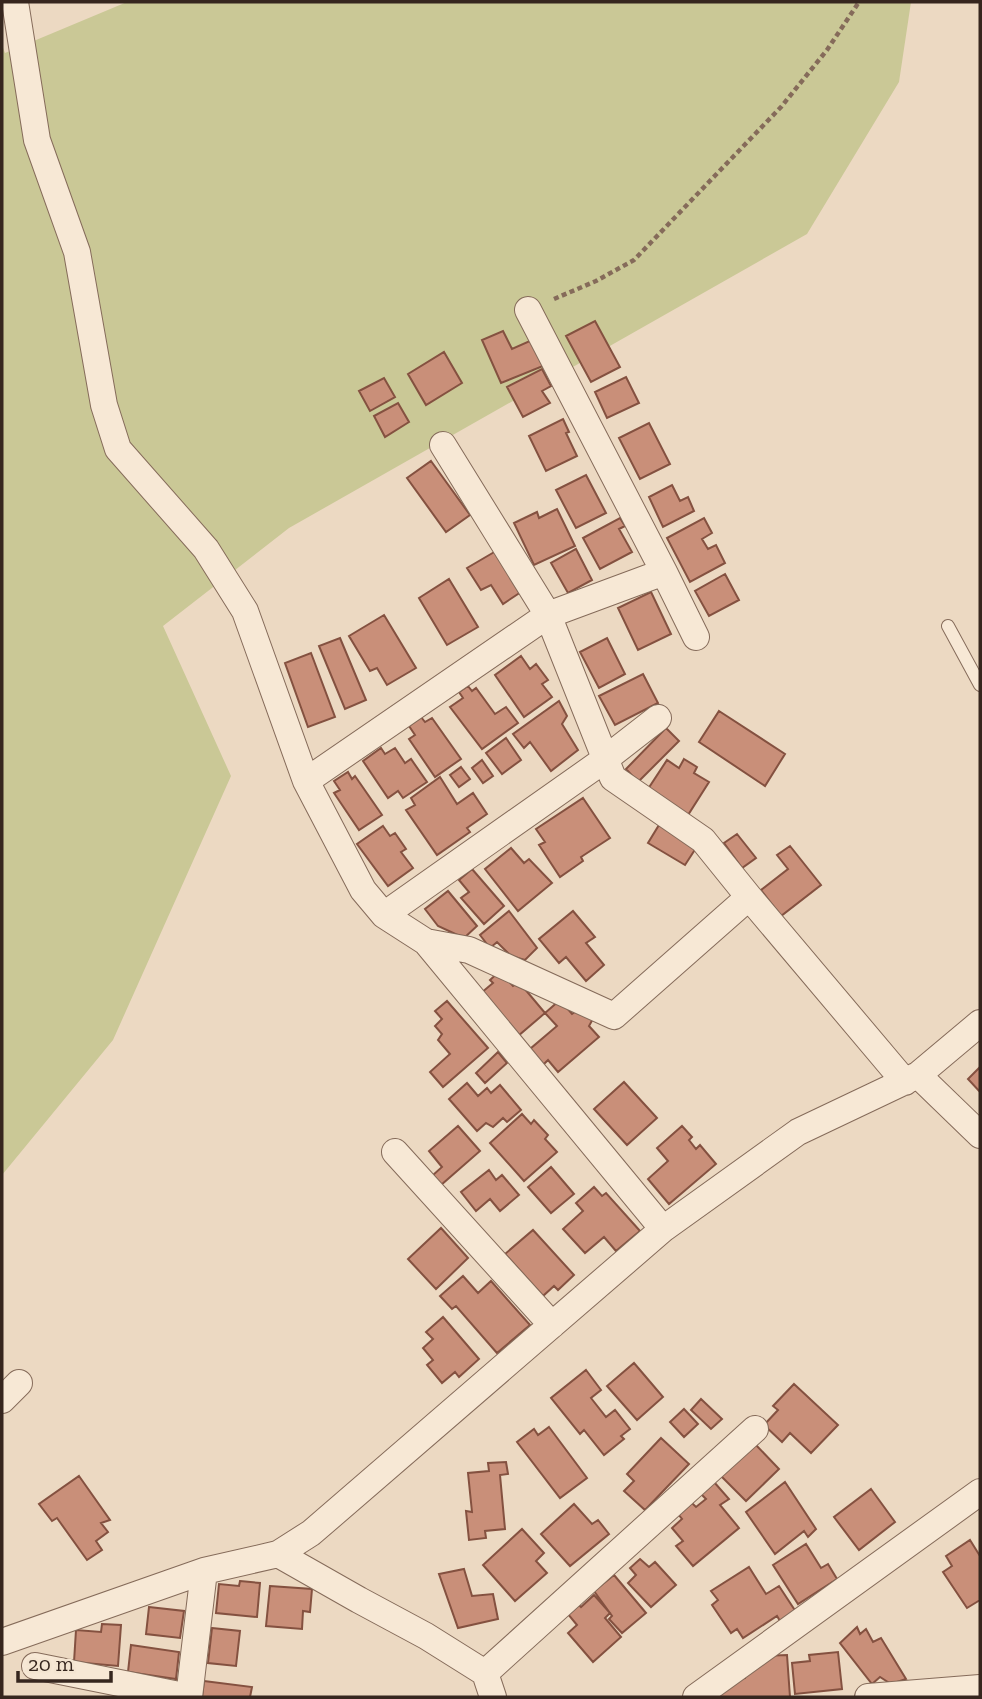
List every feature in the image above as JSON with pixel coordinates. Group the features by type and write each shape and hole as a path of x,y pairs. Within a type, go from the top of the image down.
{"street":[{"path":"15,2 37,140 77,252 104,405 118,449 206,549 245,611 306,781 362,890 384,915 426,942 663,1229"},
{"path":"528,310 696,637"},
{"path":"443,445 548,615 613,778 703,840 749,898 911,1078 980,1135"},
{"path":"306,781 548,615 664,572"},
{"path":"384,915 604,760 659,718"},
{"path":"426,942 469,950 614,1016 749,898"},
{"path":"2,1642 204,1571 278,1554 311,1533 663,1229 798,1132 911,1078 980,1023"},
{"path":"395,1152 552,1325"},
{"path":"278,1554 426,1636 489,1685 755,1429"},
{"path":"696,1697 980,1492"},
{"path":"35,1665 189,1697 204,1571"},
{"path":"868,1697 980,1688"}],"lane":[{"path":"948,626 980,685"}],"path":[{"path":"528,310 596,281 634,260 781,107 827,50 859,2"}],"shaded area":[{"path":"127,2 911,2 899,82 807,234 289,528 163,626 231,776 113,1040 2,1175 2,45 5,53"}],"building":[{"path":"595,321 620,367 591,382 566,336"},
{"path":"503,331 512,349 532,340 543,366 501,383 482,340"},
{"path":"444,352 462,383 426,405 408,374"},
{"path":"542,369 551,386 542,391 550,403 523,417 507,387"},
{"path":"626,377 639,403 607,418 595,392"},
{"path":"384,378 395,397 370,411 359,391"},
{"path":"398,403 409,422 385,437 374,416"},
{"path":"563,419 569,432 566,433 577,456 546,471 529,436"},
{"path":"649,423 670,464 640,479 619,438"},
{"path":"431,461 470,515 446,532 407,478"},
{"path":"586,475 606,513 576,528 556,490"},
{"path":"672,485 680,501 688,497 694,511 663,527 649,497"},
{"path":"557,509 575,546 534,565 514,523 537,512 539,518"},
{"path":"620,518 625,526 619,529 632,552 600,569 583,538"},
{"path":"704,518 712,533 702,539 708,549 716,545 725,563 690,582 667,538"},
{"path":"576,549 592,580 568,593 551,563"},
{"path":"496,551 521,592 503,604 491,585 481,590 467,568"},
{"path":"725,574 739,600 709,616 695,591"},
{"path":"449,579 478,627 447,645 419,598"},
{"path":"651,592 671,634 638,650 618,608"},
{"path":"384,615 416,668 387,685 377,668 370,671 349,636"},
{"path":"340,638 366,700 345,709 319,646"},
{"path":"607,638 625,674 599,688 580,652"},
{"path":"311,653 335,717 308,727 285,663"},
{"path":"521,656 530,669 536,664 548,680 542,684 552,697 524,717 495,675"},
{"path":"643,674 658,703 615,725 599,696"},
{"path":"468,686 472,691 476,688 495,714 506,707 518,723 482,749 450,707 463,698 459,692"},
{"path":"559,701 567,716 562,724 578,750 551,771 530,742 524,748 513,734"},
{"path":"719,711 785,754 765,786 699,742"},
{"path":"421,717 425,722 432,718 461,759 435,777 409,739 415,735 409,726"},
{"path":"666,728 679,741 638,782 626,769"},
{"path":"506,738 521,760 502,774 486,753"},
{"path":"381,748 385,754 395,748 405,763 411,759 427,782 403,798 398,791 388,798 363,761"},
{"path":"684,759 697,767 694,773 709,782 688,815 648,789 667,760 679,768"},
{"path":"482,760 493,776 483,783 472,768"},
{"path":"461,767 470,779 459,787 450,775"},
{"path":"348,772 352,779 355,776 382,815 359,830 334,793 340,790 334,781"},
{"path":"440,777 457,804 473,793 487,814 467,828 470,832 437,855 406,810 415,805 411,798"},
{"path":"583,798 610,838 581,857 583,861 560,877 539,845 545,842 536,829"},
{"path":"659,825 696,848 685,865 648,843"},
{"path":"383,826 390,836 395,833 406,849 401,852 413,868 388,886 357,844"},
{"path":"737,834 756,858 742,868 724,843"},
{"path":"790,846 821,885 781,916 761,890 788,869 777,855"},
{"path":"511,848 524,863 529,859 552,883 518,911 485,869"},
{"path":"472,869 504,906 484,924 461,898 469,892 459,880"},
{"path":"448,891 477,926 464,938 438,926 425,909"},
{"path":"509,911 537,948 525,960 511,956 497,942 490,948 480,935"},
{"path":"573,911 595,937 586,943 604,965 586,981 566,957 559,963 539,939"},
{"path":"500,971 513,986 519,982 545,1013 518,1036 481,993 493,983 490,980"},
{"path":"560,1000 572,1014 579,1009 594,1017 589,1026 599,1037 558,1072 548,1060 543,1065 530,1049 557,1026 545,1013"},
{"path":"447,1001 488,1048 443,1087 430,1072 450,1054 438,1040 442,1034 435,1026 442,1019 435,1011"},
{"path":"498,1052 507,1063 485,1083 476,1073"},
{"path":"980,1067 980,1092 968,1079"},
{"path":"624,1082 657,1118 627,1145 594,1109"},
{"path":"467,1083 478,1096 487,1088 491,1093 500,1085 521,1110 507,1122 503,1118 493,1127 486,1123 477,1131 449,1099"},
{"path":"522,1114 531,1124 534,1120 548,1135 545,1139 557,1152 524,1181 490,1143"},
{"path":"458,1126 480,1151 441,1185 433,1175 442,1167 429,1151"},
{"path":"682,1126 692,1137 689,1140 696,1149 700,1145 716,1164 669,1204 648,1179 668,1161 657,1148"},
{"path":"551,1167 574,1194 551,1213 528,1187"},
{"path":"489,1170 496,1180 502,1175 519,1195 500,1211 490,1199 476,1211 461,1192"},
{"path":"594,1187 602,1196 606,1193 640,1231 616,1251 604,1237 585,1253 563,1229 583,1211 576,1203"},
{"path":"441,1228 468,1258 436,1289 408,1259"},
{"path":"533,1230 574,1275 558,1290 554,1286 543,1296 505,1254"},
{"path":"463,1276 478,1293 491,1281 530,1325 497,1353 456,1306 452,1309 440,1296"},
{"path":"443,1317 479,1359 459,1377 455,1372 442,1383 427,1365 433,1360 423,1348 433,1339 426,1332"},
{"path":"634,1363 663,1397 637,1420 607,1386"},
{"path":"586,1370 601,1390 591,1398 606,1417 615,1410 630,1429 621,1436 624,1439 604,1455 584,1430 580,1434 551,1398"},
{"path":"794,1384 838,1425 811,1453 790,1433 782,1442 764,1425 778,1410 773,1406"},
{"path":"701,1399 722,1419 711,1429 691,1410"},
{"path":"684,1409 698,1424 684,1437 670,1422"},
{"path":"549,1427 587,1478 560,1498 517,1442 534,1429 538,1435"},
{"path":"661,1438 689,1464 645,1510 624,1491 634,1481 627,1474"},
{"path":"755,1444 779,1469 746,1501 721,1476"},
{"path":"506,1462 508,1474 500,1475 505,1529 485,1531 486,1538 469,1540 466,1511 472,1512 468,1473 489,1471 488,1463"},
{"path":"79,1476 110,1520 101,1523 108,1532 96,1541 102,1550 87,1560 57,1518 52,1521 39,1504"},
{"path":"714,1482 729,1499 720,1505 739,1528 693,1566 676,1546 683,1541 672,1528 682,1519 678,1514 692,1503 696,1507 706,1499 701,1494"},
{"path":"785,1482 816,1529 808,1537 804,1531 775,1554 746,1512"},
{"path":"871,1489 895,1522 859,1550 834,1517"},
{"path":"574,1504 592,1524 598,1520 609,1534 570,1566 541,1534"},
{"path":"522,1529 544,1553 536,1561 547,1573 515,1601 483,1565"},
{"path":"970,1540 980,1556 980,1600 967,1608 943,1572 952,1566 946,1556"},
{"path":"806,1544 821,1568 828,1564 837,1579 798,1604 773,1565"},
{"path":"640,1559 649,1567 655,1562 676,1585 651,1607 628,1583 636,1575 630,1568"},
{"path":"749,1567 766,1594 779,1586 796,1612 780,1621 777,1616 743,1638 737,1629 731,1633 712,1605 718,1600 711,1591"},
{"path":"464,1569 472,1596 493,1594 498,1619 458,1628 439,1574"},
{"path":"614,1575 646,1613 622,1633 609,1619 612,1616 594,1591"},
{"path":"240,1581 260,1583 257,1617 216,1613 219,1584 239,1586"},
{"path":"270,1586 312,1589 310,1612 303,1611 302,1629 266,1626"},
{"path":"594,1595 610,1613 605,1618 621,1637 593,1662 568,1633 577,1625 567,1613 578,1604 581,1607"},
{"path":"149,1607 184,1611 180,1638 146,1634"},
{"path":"102,1624 121,1625 118,1666 74,1662 76,1630 101,1632"},
{"path":"857,1627 860,1634 866,1629 873,1642 881,1638 906,1679 891,1684 880,1677 872,1684 840,1643"},
{"path":"212,1628 240,1631 236,1666 208,1663"},
{"path":"131,1645 179,1652 176,1679 128,1672"},
{"path":"838,1652 842,1689 795,1694 792,1663 810,1661 809,1655"},
{"path":"787,1655 790,1697 719,1697 718,1684 722,1679 745,1678 745,1669 762,1656"},
{"path":"204,1681 252,1687 250,1697 202,1697"}]}
